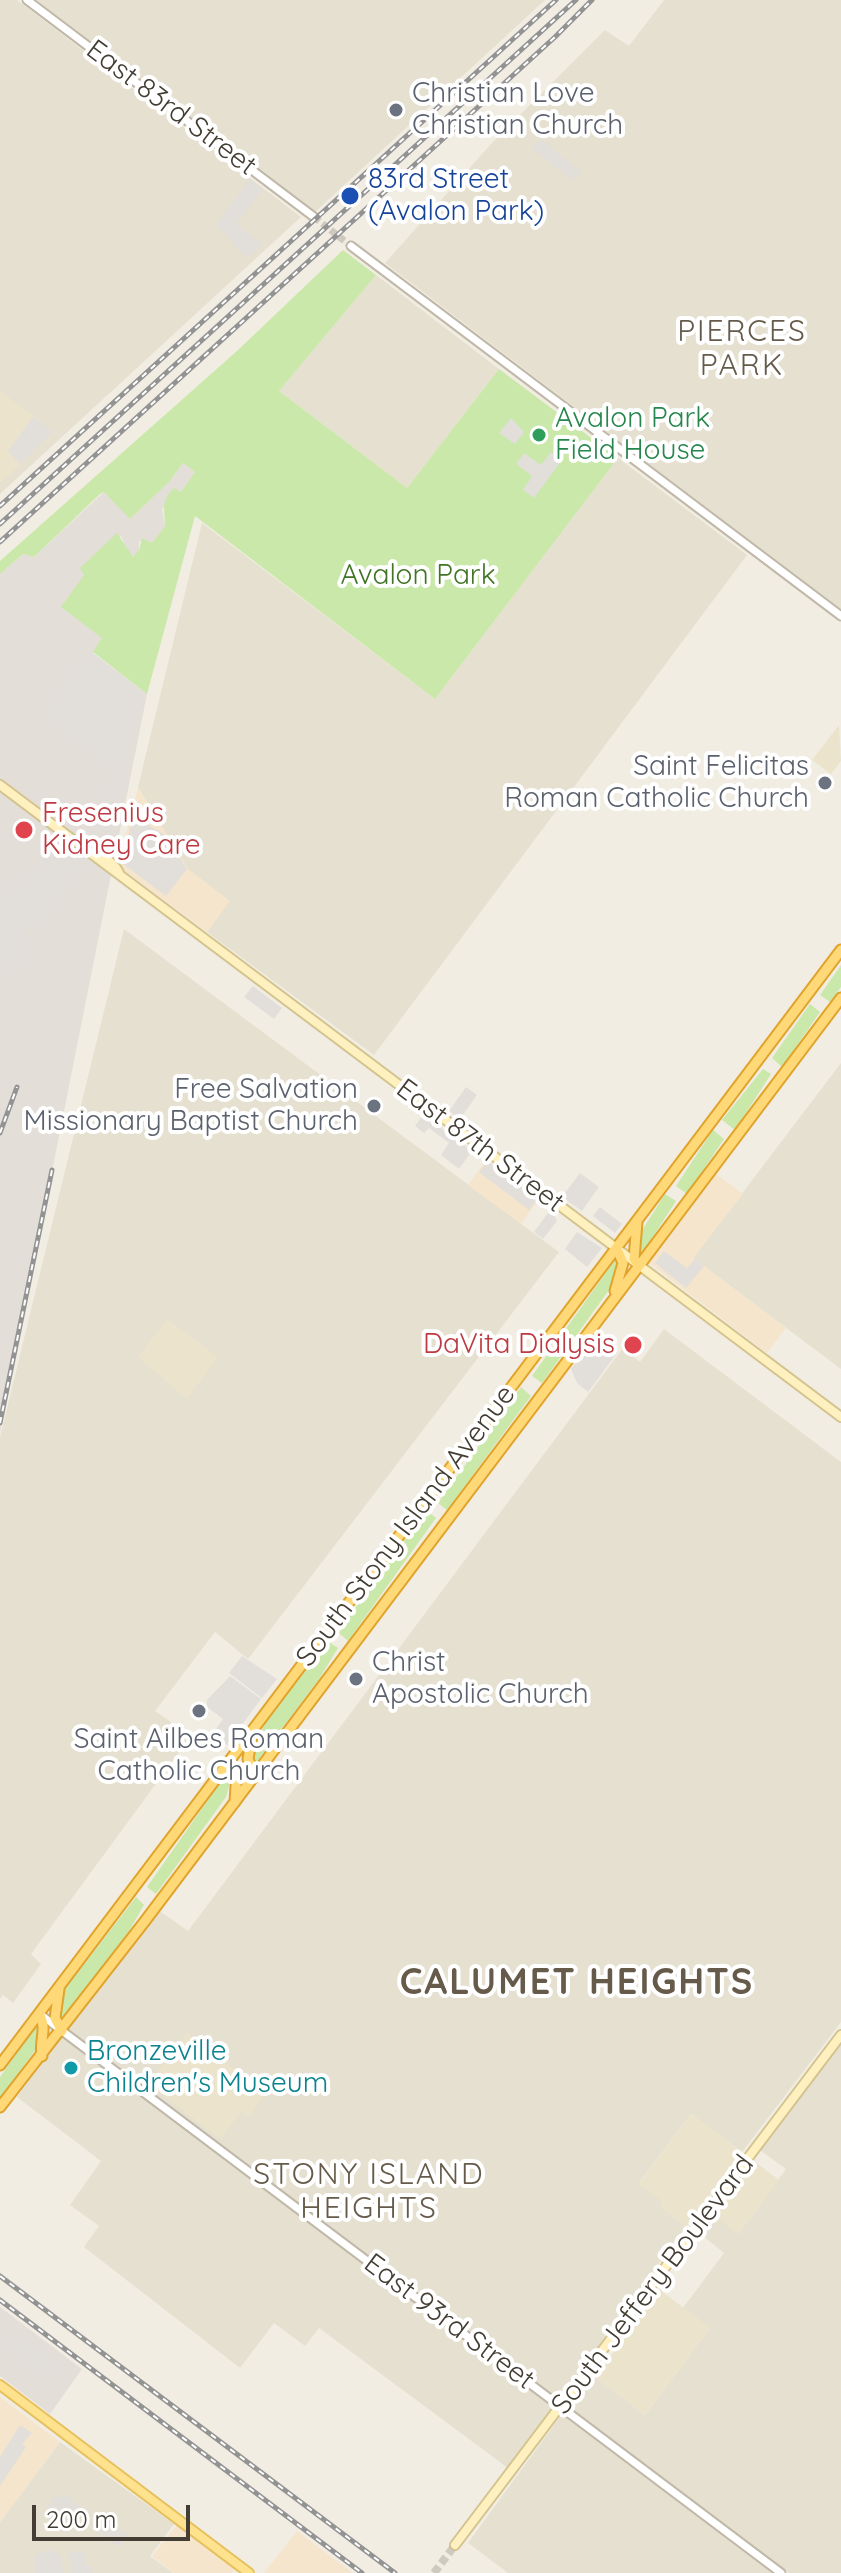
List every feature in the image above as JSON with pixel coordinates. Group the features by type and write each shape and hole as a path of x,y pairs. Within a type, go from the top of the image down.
{"highway":[{"name":"South Stony Island Avenue","path":"0,2065 841,950"},
{"name":"South Stony Island Avenue","path":"0,2107 62,2031 841,998"},
{"path":"637,1222 634,1259 639,1265"},
{"path":"613,1300 623,1263 617,1249"},
{"path":"254,1728 248,1759 255,1776"},
{"path":"230,1760 237,1771 235,1802"},
{"path":"58,1988 55,2018 62,2031"},
{"path":"39,2014 44,2026 40,2045 42,2056"}],"main road":[{"name":"East 87th Street","path":"0,785 93,855 109,862 120,875 841,1417"},
{"name":"South Jeffery Boulevard","path":"457,2546 841,2035"},
{"path":"0,2385 249,2573"}],"street":[{"name":"East 83rd Street","path":"27,0 314,217"},
{"path":"351,246 841,616"},
{"name":"East 93rd Street","path":"39,2014 781,2573"}],"shaded area":[{"path":"0,0 17,0 301,217 0,494"},
{"path":"36,0 545,0 315,212"},
{"path":"664,0 841,0 841,610 385,263 491,144 605,30 629,46"},
{"path":"540,139 581,171 574,181 532,149"},
{"path":"250,179 263,190 236,224 263,244 247,258 216,225"},
{"path":"376,275 499,369 407,488 279,391"},
{"path":"0,391 55,433 0,483"},
{"path":"33,417 54,432 20,464 8,451"},
{"path":"511,418 524,432 515,444 499,433"},
{"path":"551,452 562,460 534,498 523,490 532,476 516,464 524,453 541,465"},
{"path":"618,458 747,555 374,1055 207,932 229,901 187,869 138,787 202,523 435,699"},
{"path":"183,463 195,472 181,493 162,509 165,526 152,543 139,541 139,550 134,557 128,553 121,536 84,575 102,639 93,653 147,694 0,1433 0,574 23,554 34,557 104,492 131,518 169,482"},
{"path":"90,652 142,692 123,769 111,766 59,728 62,724 58,721 54,726 47,720 50,713 46,710"},
{"path":"839,725 841,761 831,774 812,760"},
{"path":"114,774 123,776 108,833 99,831"},
{"path":"138,787 188,869 230,901 207,932 118,866"},
{"path":"133,816 167,836 164,840 173,847 187,869 166,896 122,863"},
{"path":"57,840 86,861 36,929 24,928 15,972 0,961 0,884 15,895"},
{"path":"124,929 559,1252 248,1659 215,1632 155,1711 191,1736 31,1954 41,1964 13,2003 3,1995 0,1999 0,1437"},
{"path":"253,986 282,1008 274,1019 244,997"},
{"path":"841,1063 841,1369 693,1258"},
{"path":"466,1087 477,1095 460,1119 449,1111"},
{"path":"423,1115 472,1151 459,1169 441,1155 449,1143 429,1128 424,1133 415,1126"},
{"path":"487,1159 540,1198 521,1224 468,1185"},
{"path":"488,1161 537,1199 529,1210 479,1172"},
{"path":"580,1173 599,1187 582,1211 562,1197"},
{"path":"716,1174 743,1194 693,1258 786,1328 767,1353 649,1263"},
{"path":"600,1207 622,1224 615,1233 593,1216"},
{"path":"551,1209 557,1221 543,1239 534,1232"},
{"path":"577,1232 602,1248 587,1267 565,1249"},
{"path":"664,1251 687,1268 695,1259 704,1266 686,1288 655,1263"},
{"path":"167,1319 218,1357 187,1399 138,1357"},
{"path":"664,1329 841,1462 841,2022 742,2152 691,2114 639,2183 663,2201 660,2206 686,2227 508,2468 319,2328 305,2346 274,2323 240,2368 84,2247 99,2226 70,2205 101,2161 17,2097 157,1909 188,1931 623,1348 640,1362"},
{"path":"597,1335 618,1352 588,1392 577,1383 571,1369"},
{"path":"242,1656 277,1679 262,1698 229,1673"},
{"path":"230,1676 261,1699 227,1745 212,1734 223,1719 207,1707 207,1700"},
{"path":"187,2033 266,2093 249,2116 242,2111 220,2139 148,2084"},
{"path":"841,2043 841,2573 789,2573 567,2406 591,2374 645,2415 710,2328 683,2308 724,2253 698,2232 712,2213 739,2233 786,2169 760,2150"},
{"path":"691,2114 742,2152 686,2227 659,2206 662,2201 639,2184"},
{"path":"754,2161 779,2180 738,2234 713,2215"},
{"path":"660,2290 710,2328 645,2415 595,2377"},
{"path":"0,2307 82,2369 50,2414 0,2376"},
{"path":"17,2334 61,2367 55,2376 51,2373 48,2376 8,2346"},
{"path":"0,2397 60,2442 0,2522"},
{"path":"562,2414 773,2573 508,2573 468,2543"},
{"path":"20,2425 32,2433 22,2444 26,2447 0,2486 0,2457"},
{"path":"60,2442 174,2524 150,2556 173,2573 0,2573 0,2522"},
{"path":"72,2496 73,2504 78,2504 80,2517 75,2518 76,2526 71,2526 72,2531 52,2529 48,2504 52,2503 52,2498"},
{"path":"109,2521 128,2535 119,2547 98,2532"},
{"path":"177,2525 235,2569 232,2573 174,2573 152,2556"},
{"path":"297,2531 353,2573 264,2573"},
{"path":"55,2550 55,2554 60,2554 63,2573 36,2573 34,2558 38,2557 37,2552"},
{"path":"69,2552 84,2553 86,2563 82,2565 91,2567 92,2573 72,2573"}],"green space":[{"name":"Avalon Park","path":"343,250 376,275 279,391 407,488 499,369 618,458 435,699 195,516 147,694 93,652 102,638 61,607 84,575 80,568 117,533 133,557 139,550 142,538 152,543 165,526 167,497 174,488 181,492 195,472 183,463 169,482 130,519 104,492 34,557 23,554 0,574 0,561 237,351"},
{"path":"841,965 841,987 830,1002 820,995"},
{"path":"810,1004 820,1012 782,1067 772,1058"},
{"path":"763,1069 771,1074 735,1130 722,1120"},
{"path":"713,1130 724,1139 687,1194 676,1186"},
{"path":"665,1194 676,1201 639,1258 636,1254 641,1232"},
{"path":"615,1260 620,1264 614,1283 542,1383 532,1376"},
{"path":"521,1387 531,1396 447,1510 438,1503"},
{"path":"427,1511 436,1518 348,1641 339,1633 371,1584"},
{"path":"326,1640 338,1648 319,1679 255,1764 251,1761 256,1744 272,1712"},
{"path":"229,1770 233,1772 226,1797 156,1894 147,1887"},
{"path":"136,1897 144,1905 129,1931 60,2021 57,2018 63,1992"},
{"path":"36,2027 40,2030 36,2049 0,2099 0,2077"}],"tunnel":[{"path":"314,217 351,246"},
{"path":"434,2573 455,2545"}],"railway":[{"path":"0,506 556,0"},
{"path":"0,524 576,0"},
{"path":"0,542 592,0"},
{"path":"0,1133 17,1087"},
{"path":"0,1423 52,1170"},
{"path":"0,2276 395,2573"},
{"path":"0,2300 362,2573"}],"place":[{"name":"Christian Love Christian Church","path":"396,110"},
{"name":"83rd Street (Avalon Park)","path":"350,196"},
{"name":"Avalon Park Field House","path":"539,435"},
{"name":"Saint Felicitas Roman Catholic Church","path":"825,783"},
{"name":"Fresenius Kidney Care","path":"24,830"},
{"name":"Free Salvation Missionary Baptist Church","path":"374,1106"},
{"name":"DaVita Dialysis","path":"633,1345"},
{"name":"Christ Apostolic Church","path":"356,1679"},
{"name":"Saint Ailbes Roman Catholic Church","path":"199,1711"},
{"name":"Bronzeville Children's Museum","path":"71,2068"}],"district":[{"name":"PIERCES PARK","path":"742,349"},
{"name":"CALUMET HEIGHTS","path":"577,1983"},
{"name":"STONY ISLAND HEIGHTS","path":"369,2192"}]}
